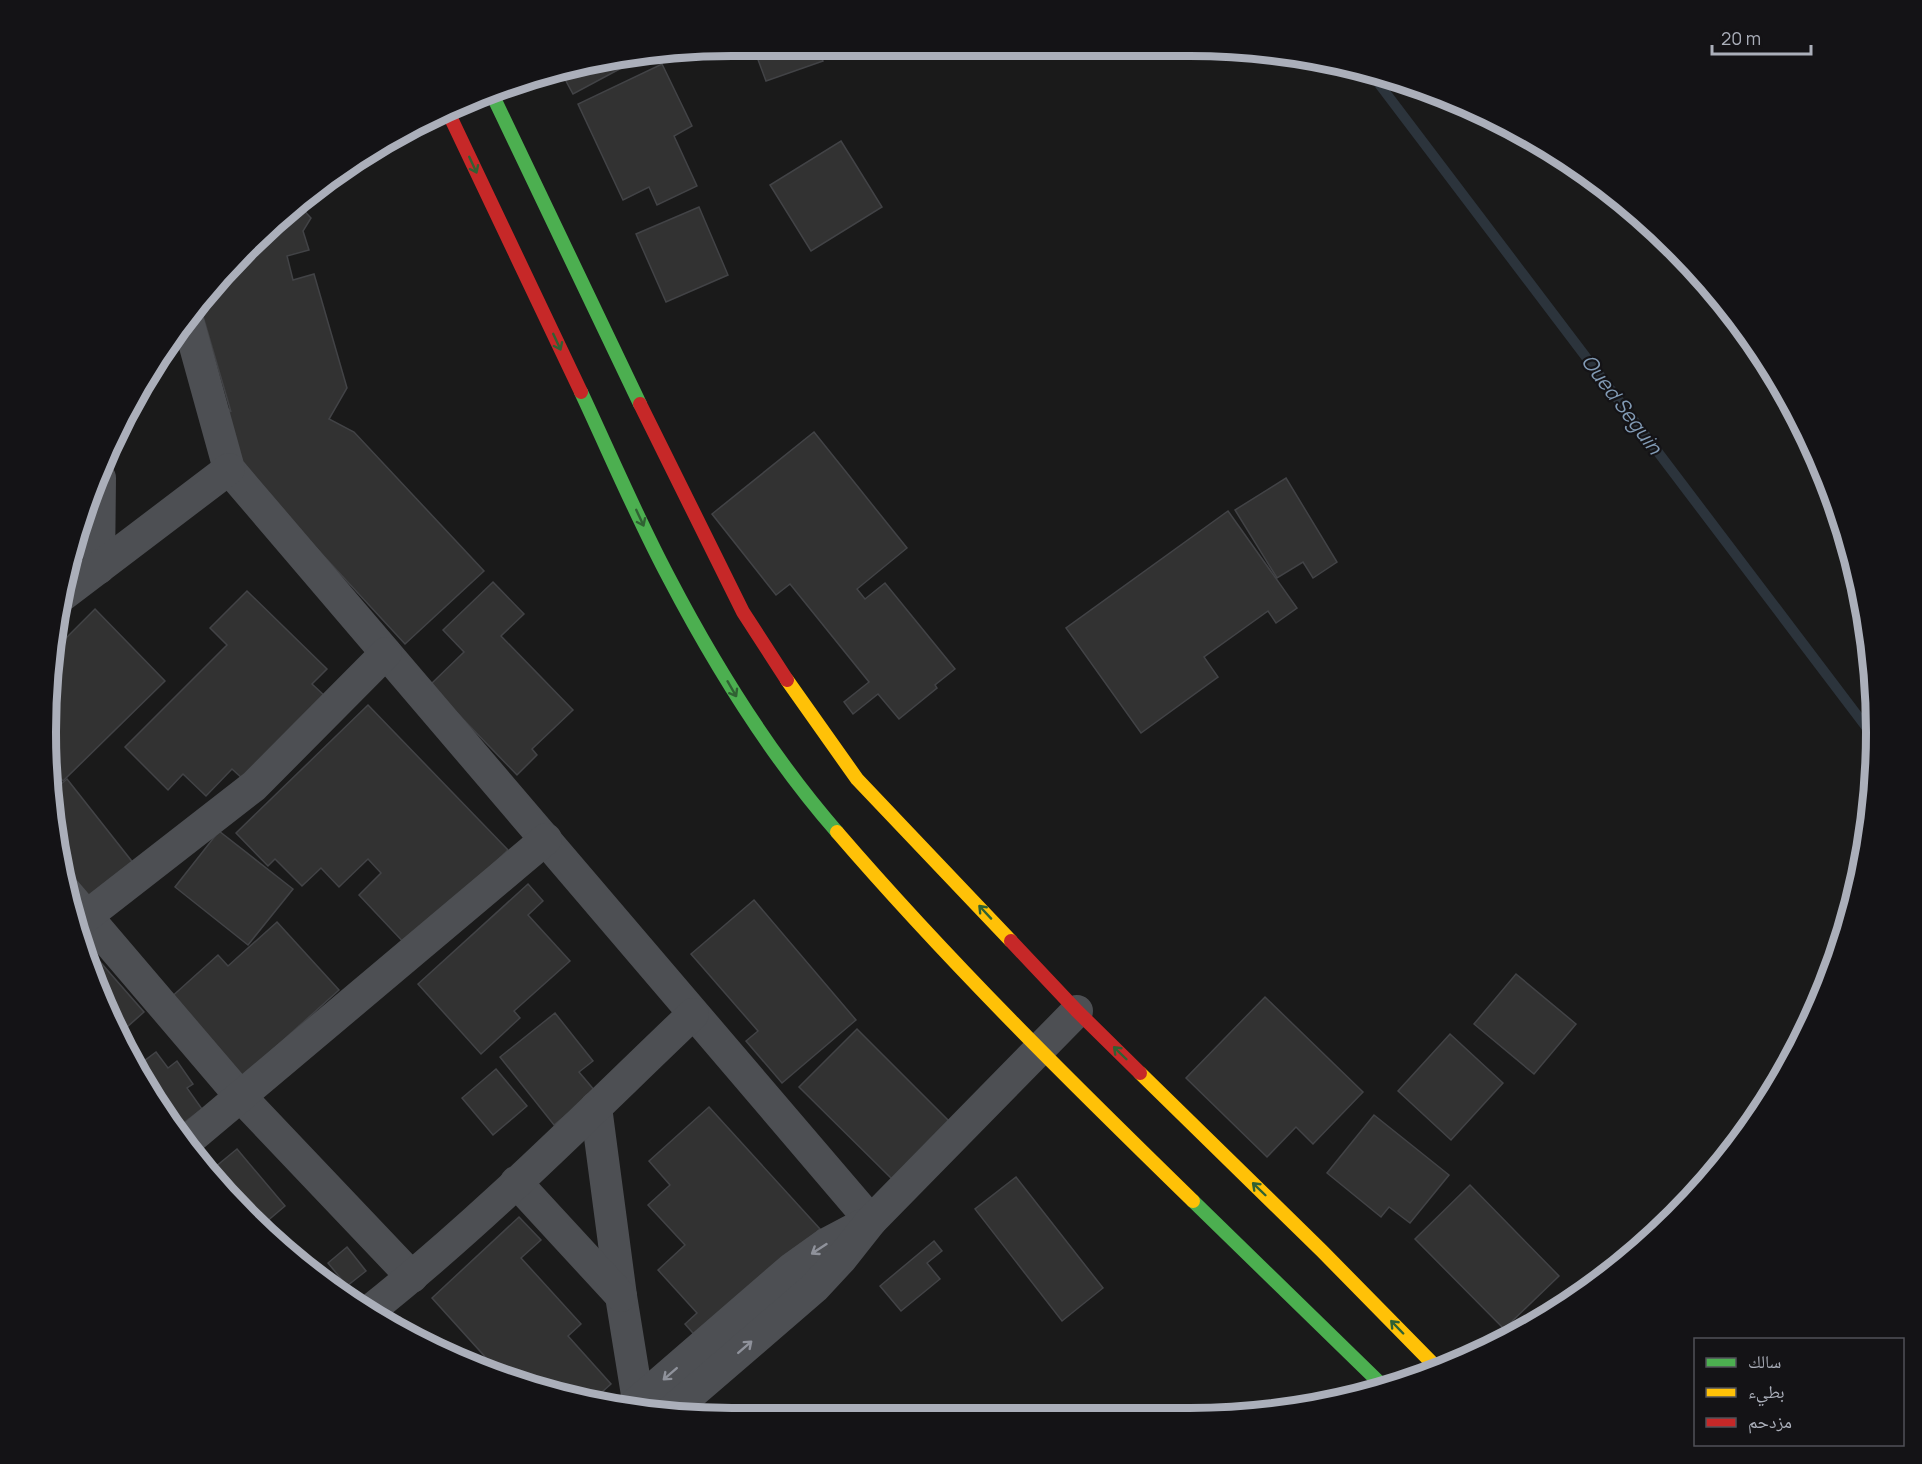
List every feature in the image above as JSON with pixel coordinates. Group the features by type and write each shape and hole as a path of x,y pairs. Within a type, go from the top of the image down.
{"main road":[{"path":"494,99 617,358 743,612 796,693 857,779 1077,1011 1322,1251 1432,1363"},
{"path":"450,117 668,577 738,700 815,807 898,903 1038,1050 1378,1381"}],"street":[{"path":"190,328 229,470 871,1221"},
{"path":"71,589 229,470"},
{"path":"99,568 100,492"},
{"path":"83,920 254,786 387,653"},
{"path":"191,1138 546,839"},
{"path":"85,927 240,1098 412,1277"},
{"path":"677,1406 814,1288 842,1259 871,1221 1077,1011"},
{"path":"375,1306 412,1277 516,1182 693,1014"},
{"path":"596,1107 632,1401"},
{"path":"516,1182 621,1296"},
{"path":"638,1402 791,1269 845,1233 871,1221"}],"building":[{"path":"757,56 821,56 823,61 766,81"},
{"path":"631,63 573,94 564,77"},
{"path":"662,64 692,126 674,136 697,186 657,205 649,187 623,200 578,104"},
{"path":"841,141 882,207 811,251 770,185"},
{"path":"699,207 728,275 666,302 636,234"},
{"path":"303,209 311,218 303,231 309,250 287,256 293,280 314,274 347,388 329,419 354,432 484,571 405,644 243,466 227,408 231,412 202,312 254,254"},
{"path":"814,432 907,548 857,589 865,599 885,583 955,669 935,685 937,688 899,719 878,694 853,714 844,702 869,682 790,584 776,595 712,514"},
{"path":"1286,478 1337,562 1313,578 1303,562 1277,578 1235,510"},
{"path":"1228,511 1297,608 1276,623 1268,611 1204,657 1218,677 1141,733 1066,628"},
{"path":"493,582 524,614 501,636 573,710 532,749 537,755 517,775 430,685 464,652 443,630"},
{"path":"247,591 327,669 312,684 327,698 243,779 232,769 206,796 183,774 168,790 125,747 227,645 210,628"},
{"path":"95,609 165,681 63,781 57,774 56,732 61,643"},
{"path":"368,705 508,850 407,946 359,895 381,873 368,859 339,887 321,868 302,886 275,859 268,866 236,833"},
{"path":"67,779 134,864 86,903 74,888 68,864 58,787"},
{"path":"219,831 293,889 248,945 175,887"},
{"path":"528,884 543,901 528,915 570,961 514,1011 520,1018 481,1054 418,984"},
{"path":"754,900 856,1020 782,1083 746,1041 758,1031 691,954"},
{"path":"277,922 339,990 240,1079 168,1000 218,955 228,966"},
{"path":"93,953 144,1012 124,1029"},
{"path":"1516,974 1576,1024 1534,1074 1474,1024"},
{"path":"1265,997 1363,1092 1313,1144 1296,1127 1267,1157 1186,1078"},
{"path":"555,1013 593,1061 579,1072 595,1091 554,1125 500,1057"},
{"path":"857,1029 954,1126 897,1184 799,1087"},
{"path":"1450,1034 1503,1083 1451,1140 1398,1091"},
{"path":"156,1052 168,1068 177,1061 193,1084 187,1088 202,1109 181,1124 142,1063"},
{"path":"496,1069 527,1106 493,1135 462,1098"},
{"path":"709,1107 820,1229 699,1340 685,1324 697,1313 658,1270 685,1245 648,1205 670,1185 649,1161"},
{"path":"1374,1115 1449,1175 1410,1223 1389,1207 1381,1217 1327,1173"},
{"path":"237,1149 285,1206 266,1222 214,1168"},
{"path":"1016,1177 1103,1288 1062,1321 975,1209"},
{"path":"1470,1185 1559,1276 1504,1329 1415,1239"},
{"path":"519,1217 541,1240 521,1258 581,1324 568,1336 611,1384 598,1396 515,1373 492,1364 432,1298"},
{"path":"934,1241 942,1251 927,1263 940,1279 901,1311 880,1286"},
{"path":"347,1247 366,1271 347,1286 328,1263"}],"waterway":[{"name":"Oued Seguin","path":"1378,83 1866,727"}],"traffic: fast":[{"path":"494,99 640,404"},
{"path":"581,392 669,578 725,678 767,742 812,803 837,832"},
{"path":"1193,1201 1378,1381"}],"traffic: slow":[{"path":"787,680 857,779 1011,941"},
{"path":"837,832 967,975 1193,1201"},
{"path":"1140,1073 1322,1251 1432,1363"}],"traffic: jam":[{"path":"450,117 581,392"},
{"path":"640,404 743,612 787,680"},
{"path":"1011,941 1140,1073"}]}
